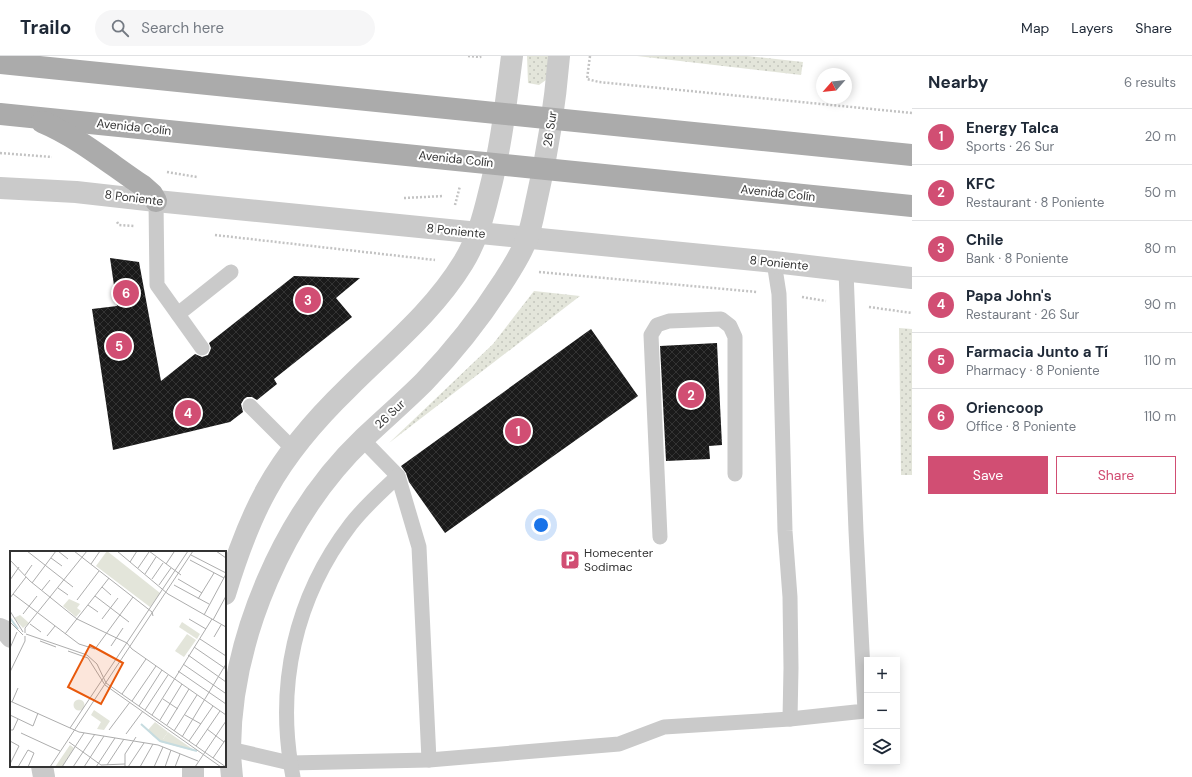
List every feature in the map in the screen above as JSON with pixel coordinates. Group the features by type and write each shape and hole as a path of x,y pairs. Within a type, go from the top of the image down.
{"main road":[{"path":"0,63 912,155"},
{"name":"Avenida Colín","path":"0,114 912,206"},
{"path":"30,117 55,127 74,139 143,186 152,194 156,201"}],"street":[{"path":"226,591 247,531 268,488 293,449 310,427 348,388 396,343 432,305 463,263 478,233 497,163 512,56"},
{"name":"26 Sur","path":"232,777 228,748 240,663 252,621 267,581 286,542 308,505 334,471 362,439 423,383 450,354 494,297 511,270 528,238 544,169 560,56"},
{"name":"8 Poniente","path":"0,188 84,192 156,201 774,262 912,278"},
{"path":"42,767 44,777"}],"lane":[{"path":"156,201 156,285 202,348"},
{"path":"774,262 779,294 785,515 790,597 790,719"},
{"path":"228,748 291,770 619,744 664,727 790,719 865,711 856,531 846,271"},
{"path":"178,314 231,272"},
{"path":"660,537 651,335 657,325 669,321 721,319 730,326 735,337 735,474"},
{"path":"250,406 293,449"},
{"path":"362,439 398,476 419,547 429,760"},
{"path":"291,770 287,738 287,688 292,653 300,619 320,572 333,550 352,523 374,498 398,476"}],"path":[{"path":"468,56 481,56"},
{"path":"590,56 587,79 599,82 912,113"}],"shaded area":[{"path":"527,56 549,56 546,80 539,85 528,83"},
{"path":"637,56 747,56 803,62 801,75"},
{"path":"534,291 580,296 389,443 493,344"},
{"path":"899,328 912,329 912,475 901,475"}],"building":[{"path":"110,258 139,262 161,381 195,354 202,357 208,355 211,348 209,343 294,276 360,278 336,298 352,317 274,379 277,384 257,400 252,397 247,397 244,399 241,404 243,412 230,422 113,450 92,309 117,306"},
{"path":"591,329 638,396 445,533 409,482 406,473 401,466"},
{"path":"717,343 722,445 709,446 710,459 666,461 660,346"}],"place":[{"name":"Oriencoop","path":"126,293"},
{"name":"Chile","path":"308,300"},
{"name":"Farmacia Junto a Tí","path":"119,346"},
{"name":"KFC","path":"691,395"},
{"name":"Papa John's","path":"188,413"},
{"name":"Energy Talca","path":"518,431"},
{"name":"Homecenter Sodimac","path":"570,560"}]}
